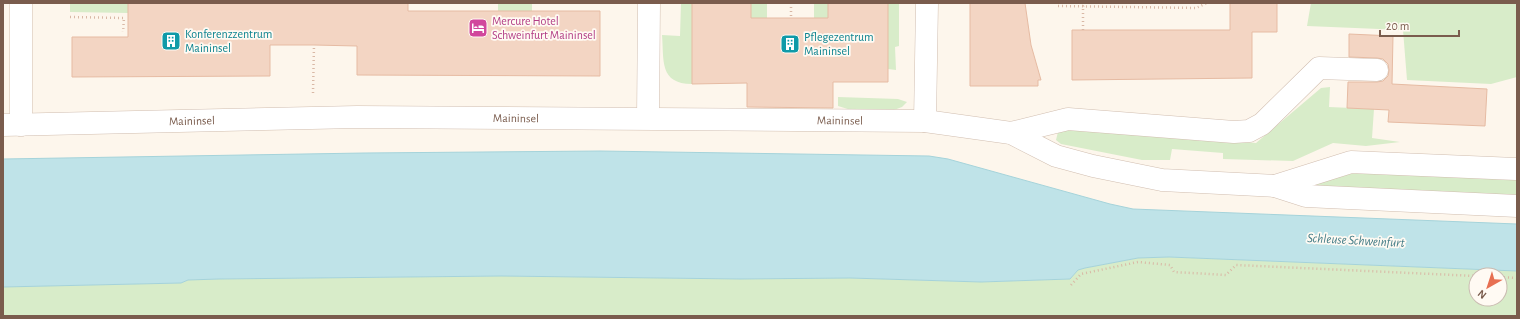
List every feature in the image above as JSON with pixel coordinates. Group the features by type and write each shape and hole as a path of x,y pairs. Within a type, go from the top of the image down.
{"street":[{"name":"Maininsel","path":"21,3 12,125 313,118 648,118 926,121 1011,133"},
{"path":"648,118 649,3"},
{"path":"926,121 927,3"},
{"path":"1011,133 1068,119 1234,132 1249,131 1262,124 1319,68 1377,70"},
{"path":"1011,133 1056,156 1093,166 1162,180 1275,186 1306,196 1517,206"},
{"path":"1275,186 1351,162 1516,169"}],"path":[{"path":"791,3 791,18"},
{"path":"1083,30 1083,6 1086,3"},
{"path":"1058,6 1196,8 1207,3"},
{"path":"70,17 124,18 123,32"},
{"path":"313,118 314,45"},
{"path":"1071,285 1081,274 1138,262 1170,265 1174,272 1226,274 1236,265 1468,276"}],"green space":[{"path":"70,3 128,3 128,13 70,12"},
{"path":"498,3 532,3 532,11 498,11"},
{"path":"681,3 692,3 692,84 681,83 674,80 665,69 662,35 680,36"},
{"path":"751,3 767,3 767,18 751,18"},
{"path":"814,3 828,3 828,18 814,18"},
{"path":"888,3 899,3 899,46 895,47 896,70 888,69"},
{"path":"1311,3 1517,3 1517,77 1491,84 1407,80 1403,30 1307,26"},
{"path":"1330,87 1329,107 1374,109 1372,138 1400,142 1366,146 1333,143 1293,161 1223,159 1223,153 1172,149 1170,160 1142,160 1061,144 1056,140 1058,132 1065,129 1256,143 1321,88"},
{"path":"838,97 898,99 907,102 902,107 894,110 851,110 838,106"},
{"path":"1357,170 1511,180 1517,174 1517,198 1307,187"},
{"path":"1169,257 1468,269 1468,307 1508,307 1508,271 1517,271 1517,316 3,316 3,287 181,283 188,280 219,279 501,276 740,279 850,278 981,282 1070,279 1078,270 1138,258"}],"water":[{"name":"Schleuse Schweinfurt","path":"600,151 929,156 948,159 1133,209 1517,224 1517,271 1508,271 1508,267 1468,267 1468,269 1169,257 1138,258 1085,268 1078,270 1070,279 981,282 850,278 740,279 501,276 219,279 188,280 181,283 3,287 3,159"}],"building":[{"path":"128,3 408,3 408,11 600,11 600,76 357,75 357,46 270,45 270,76 72,77 72,37 128,37"},
{"name":"Pflegezentrum Maininsel","path":"692,3 751,3 751,18 828,18 828,3 888,3 888,82 833,82 833,108 747,107 747,83 692,84"},
{"path":"970,3 1025,3 1031,45 1041,80 1038,80 1038,86 970,86"},
{"path":"1230,3 1277,3 1277,32 1252,32 1252,78 1072,80 1072,30 1230,30"},
{"path":"1349,34 1393,36 1392,84 1487,89 1485,126 1388,122 1389,110 1347,108 1348,82 1383,81 1388,76 1389,70 1388,64 1383,59 1349,57"}],"place":[{"name":"Mercure Hotel Schweinfurt Maininsel","path":"478,28"},
{"name":"Konferenzzentrum Maininsel","path":"171,41"},
{"name":"Pflegezentrum Maininsel","path":"790,44"}]}
